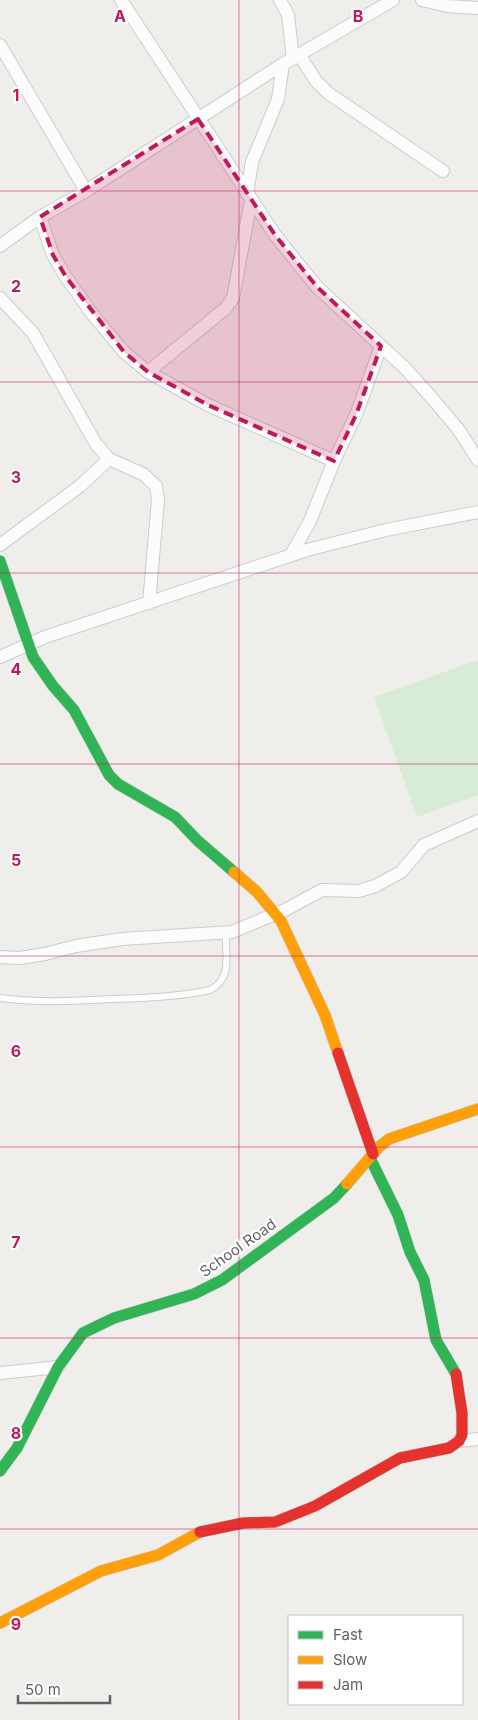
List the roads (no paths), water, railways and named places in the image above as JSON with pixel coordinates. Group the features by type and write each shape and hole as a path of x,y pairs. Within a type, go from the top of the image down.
{"street":[{"path":"120,0 275,235 317,287 405,368 458,429 478,460"},
{"path":"148,372 226,308 233,298 249,197 252,162 292,60 288,15 280,0"},
{"path":"0,246 40,217 86,191 292,60 393,0"},
{"path":"422,0 447,6 478,8"},
{"path":"0,45 86,191"},
{"path":"292,60 328,93 443,171"},
{"path":"40,217 53,256 66,277 93,315 124,352 148,372 208,405 334,461"},
{"path":"0,298 33,333 96,444 109,459 143,474 156,486 158,500 149,603"},
{"path":"291,555 310,521 334,461 356,415 381,346"},
{"path":"0,544 80,486 109,459"},
{"path":"0,658 28,644 291,555 353,537 478,512"},
{"path":"0,561 37,665 78,717 109,775 118,784 157,804 175,817 198,841 257,892 276,914 325,1015 371,1156 398,1214 410,1252 424,1280 436,1340 457,1375 462,1413 462,1435 459,1441 450,1448 400,1458 316,1506 275,1522 243,1523 202,1531 158,1554 101,1571 23,1614 0,1623"},
{"path":"0,958 20,958 76,946 122,939 226,934 276,914 322,890 360,891 375,886 400,872 424,845 478,820"},
{"name":"School Road","path":"0,1470 17,1448 58,1367 83,1333 97,1324 194,1294 229,1275 334,1198 371,1156 389,1139 478,1109"},
{"path":"0,1373 58,1367"},
{"path":"459,1441 478,1439"}],"lane":[{"path":"0,998 47,1002 78,1001 150,998 210,990 218,986 225,977 226,934"}]}
